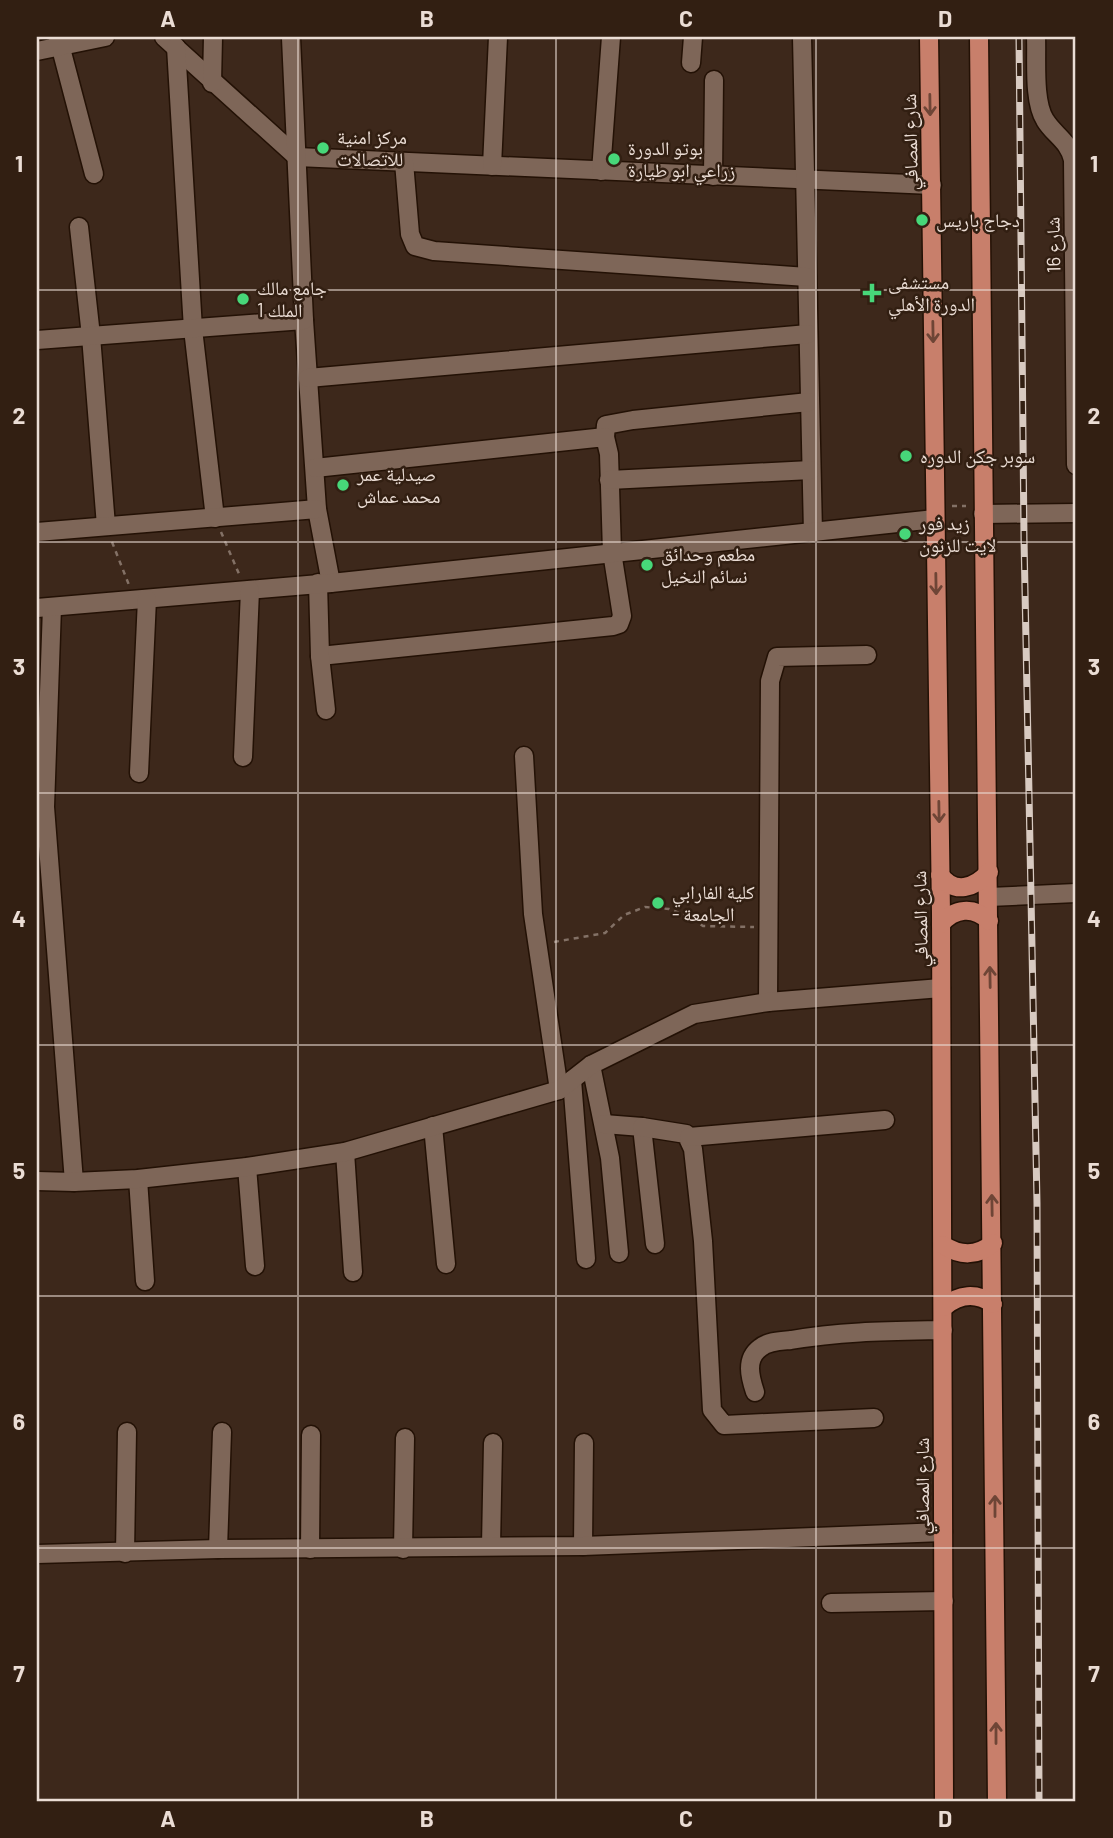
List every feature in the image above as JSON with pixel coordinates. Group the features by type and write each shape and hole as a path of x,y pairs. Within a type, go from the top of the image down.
{"main road":[{"name":"شارع المصافي","path":"929,37 942,988 944,1801"},
{"path":"979,37 997,1801"},
{"path":"940,875 949,884 968,887 980,882 989,872"},
{"path":"941,924 948,916 962,911 981,913 989,921"},
{"path":"943,1245 952,1251 971,1254 993,1243"},
{"path":"944,1307 952,1301 971,1295 993,1304"}],"street":[{"path":"37,51 59,41 104,37"},
{"path":"212,83 213,37"},
{"path":"492,166 498,37"},
{"path":"601,171 611,37"},
{"path":"691,63 693,37"},
{"path":"802,37 813,533"},
{"name":"شارع 16","path":"1036,37 1039,107 1050,128 1074,150 1076,465"},
{"path":"291,38 304,320 325,583 320,656 326,710"},
{"path":"59,41 94,174"},
{"path":"170,42 212,83 297,157 932,185"},
{"path":"170,42 194,329 215,518"},
{"path":"713,176 714,80"},
{"path":"404,162 410,234 415,246 434,251 807,277"},
{"path":"79,227 91,336 106,526"},
{"path":"37,340 304,320"},
{"path":"308,378 808,334"},
{"path":"320,656 619,624 622,616 612,552 606,425 809,402"},
{"path":"315,468 605,437"},
{"path":"609,480 811,470"},
{"path":"37,532 317,509"},
{"path":"983,510 1076,513"},
{"path":"74,1182 41,807 44,608 325,583 813,533 935,512"},
{"path":"243,757 248,590"},
{"path":"139,773 141,599"},
{"path":"768,1002 770,681 777,657 867,654"},
{"path":"524,756 533,914 566,1085 586,1259"},
{"path":"989,897 1076,892"},
{"path":"37,1181 138,1179 247,1167 345,1152 566,1085 591,1065 694,1014 768,1002 942,988"},
{"path":"591,1065 604,1124 620,1252"},
{"path":"689,1138 885,1120"},
{"path":"604,1124 686,1134 689,1138 693,1149 704,1241 712,1410 724,1425 874,1418"},
{"path":"433,1126 446,1265"},
{"path":"642,1128 655,1244"},
{"path":"345,1152 353,1272"},
{"path":"247,1167 255,1266"},
{"path":"138,1179 145,1281"},
{"path":"755,1392 749,1368 752,1357 759,1348 769,1343 817,1335 943,1330"},
{"path":"125,1553 127,1432"},
{"path":"218,1549 222,1432"},
{"path":"310,1549 311,1435"},
{"path":"403,1549 405,1438"},
{"path":"491,1546 494,1443"},
{"path":"583,1546 584,1443"},
{"path":"37,1554 218,1549 583,1546 943,1532"},
{"path":"831,1603 944,1601"}],"path":[{"path":"935,512 983,510"},
{"path":"215,518 248,590"},
{"path":"106,526 141,599"},
{"path":"537,945 605,933 624,915 645,907 669,909 690,917 703,926 767,928"}],"railway":[{"path":"1019,37 1024,539 1037,1203 1039,1801"}],"place":[{"name":"مركز امنية للاتصالات","path":"323,148"},
{"name":"بوتو الدورة زراعي ابو طيارة","path":"614,159"},
{"name":"دجاج باريس","path":"922,220"},
{"name":"مستشفى الدورة الأهلي","path":"872,293"},
{"name":"جامع مالك الملك 1","path":"243,299"},
{"name":"سوبر جكن الدوره","path":"906,456"},
{"name":"صيدلية عمر محمد عماش","path":"343,485"},
{"name":"زيد فور لايت للزنون","path":"905,534"},
{"name":"مطعم وحدائق نسائم النخيل","path":"647,565"},
{"name":"كلية الفارابي - الجامعة","path":"658,903"}]}
